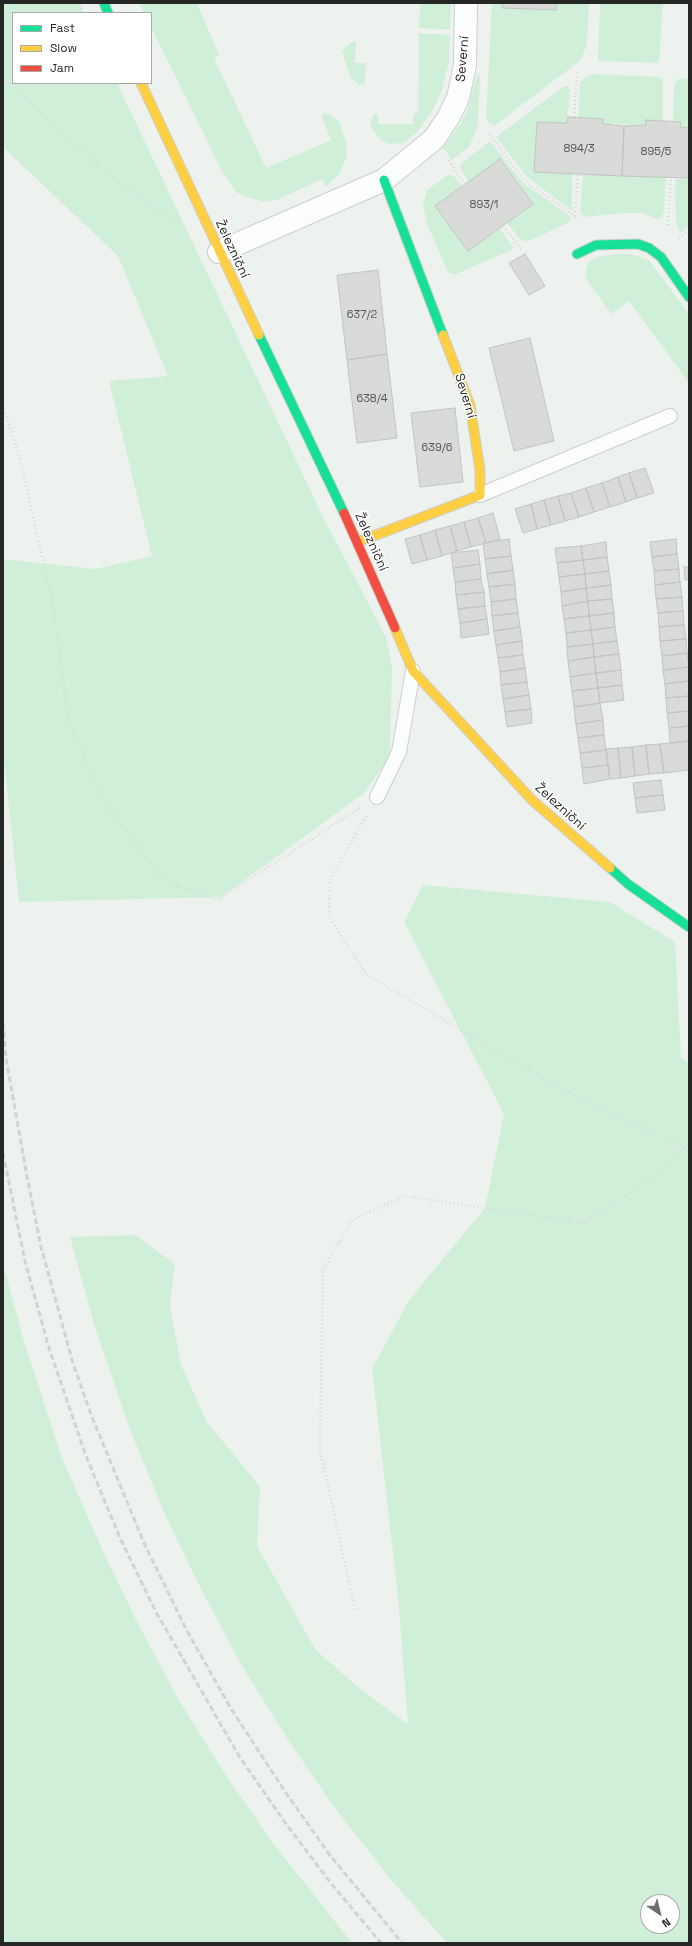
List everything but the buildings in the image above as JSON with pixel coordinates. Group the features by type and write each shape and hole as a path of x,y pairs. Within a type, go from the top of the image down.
{"street":[{"name":"Severní","path":"219,252 384,180 434,139 448,118 458,98 465,66 466,3"},
{"name":"Železniční","path":"141,84 219,252 358,542 413,671 532,800 628,884 689,928"},
{"name":"Severní","path":"384,180 470,405 480,470 480,495"},
{"path":"577,254 596,245 632,244 649,248 661,257 689,297"},
{"path":"358,542 480,495"}],"lane":[{"path":"480,495 670,416"},
{"path":"377,796 399,752 413,671"}],"path":[{"path":"574,117 577,71"},
{"path":"3,78 110,176 181,225"},
{"path":"489,134 524,180 580,220"},
{"path":"575,216 578,174"},
{"path":"668,226 671,177"},
{"path":"503,226 521,249"},
{"path":"678,238 689,230"},
{"path":"3,405 20,459 53,605 68,719 104,801 164,881 217,900 377,796"},
{"path":"377,796 330,880 329,917 367,975 551,1083 685,1148"},
{"path":"355,1609 320,1450 324,1270 352,1220 405,1196 584,1223 640,1187 689,1144"}],"green space":[{"path":"3,3 80,3 84,12 12,12 12,84 117,84 323,517 386,637 392,667 390,757 363,794 221,897 19,902 3,751 3,559 96,569 152,556 109,381 168,376 118,256 3,147"},
{"path":"139,3 197,3 219,55 214,58 266,168 331,140 321,115 326,113 340,123 346,143 347,156 339,174 326,187 322,179 277,200 265,202 249,198 236,192 222,171 152,29 152,12 144,12"},
{"path":"420,3 451,3 450,30 419,28"},
{"path":"492,3 502,3 502,8 556,10 556,3 589,3 587,44 581,60 494,126 486,120"},
{"path":"600,3 663,3 659,63 598,61"},
{"path":"419,33 450,35 449,61 442,90 433,110 419,130 403,143 388,144 381,140 372,129 370,121 375,113 377,114 379,124 413,124 414,114 418,113"},
{"path":"356,41 355,63 366,63 365,84 359,85 351,78 342,52 350,43"},
{"path":"595,74 658,77 663,79 663,121 646,120 646,125 603,124 603,119 578,118 580,82 588,76"},
{"path":"477,75 480,75 478,126 469,147 452,160 443,148 460,125 468,108"},
{"path":"689,78 689,128 680,127 680,122 673,121 674,86 678,79"},
{"path":"564,86 568,86 570,90 567,123 537,123 534,172 572,173 572,211 527,177 496,137"},
{"path":"490,141 522,182 571,217 568,223 526,242 521,240 507,223 533,204 501,159 469,182 460,166"},
{"path":"583,174 666,177 664,211 662,217 657,219 641,213 624,213 584,217 580,212"},
{"path":"447,175 454,176 462,187 436,206 468,251 500,229 513,247 511,250 456,274 451,274 448,272 427,224 423,204 427,190"},
{"path":"675,179 689,179 689,225 681,233 676,223"},
{"path":"616,254 630,254 649,260 689,314 689,383 629,301 611,314 587,280 585,274 588,263 597,257"},
{"path":"423,885 610,902 675,942 681,1058 689,1063 689,1943 447,1943 391,1880 332,1804 287,1738 242,1666 202,1591 165,1515 129,1427 94,1324 70,1237 135,1235 175,1264 170,1305 181,1365 207,1422 260,1487 257,1546 315,1649 360,1689 408,1724 398,1597 372,1369 409,1300 485,1208 504,1114 404,922"},
{"path":"3,1264 25,1345 62,1458 100,1545 138,1624 180,1702 227,1777 275,1846 352,1943 3,1943"}],"railway":[{"path":"3,1023 6,1058 41,1247 72,1360 90,1412 144,1543 186,1629 230,1707 284,1790 329,1854 402,1943"},
{"path":"3,1153 25,1261 48,1345 86,1456 120,1538 156,1612 239,1756 286,1824 330,1882 381,1943"}],"traffic: fast":[{"path":"104,3 108,12"},
{"path":"384,180 443,335"},
{"path":"577,254 596,245 638,244 649,248 661,257 689,297"},
{"path":"259,335 344,513"},
{"path":"610,868 628,884 689,927"}],"traffic: slow":[{"path":"141,84 259,335"},
{"path":"358,542 480,495 480,470 470,405 443,335"},
{"path":"395,628 413,671 532,800 610,868"}],"traffic: jam":[{"path":"344,513 395,628"}]}
